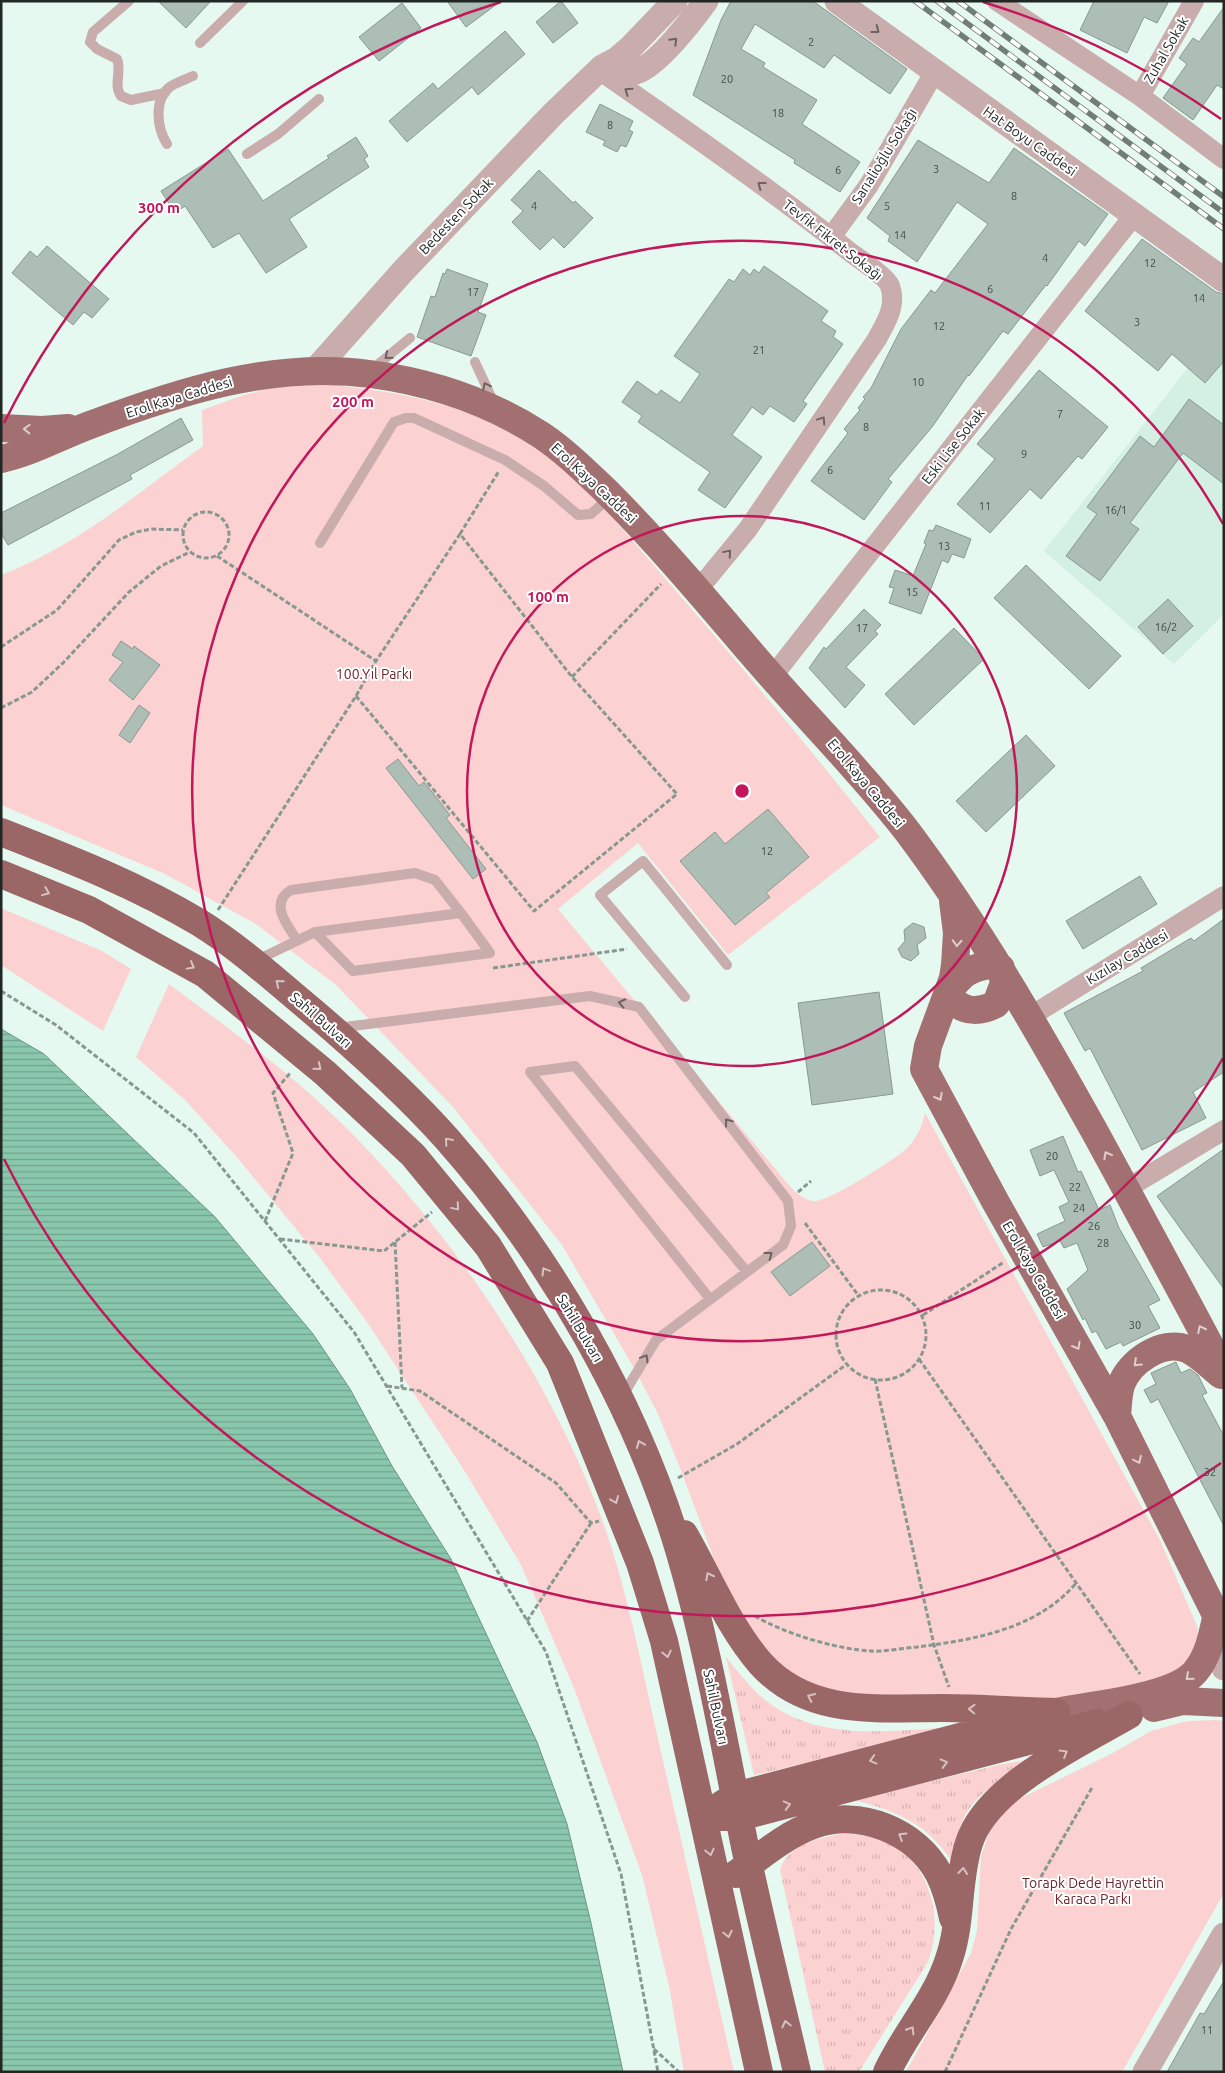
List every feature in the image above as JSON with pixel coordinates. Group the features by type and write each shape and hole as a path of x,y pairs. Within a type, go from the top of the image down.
{"highway":[{"name":"Sahil Bulvarı","path":"1,832 125,882 207,928 254,962 332,1028 421,1112 474,1172 536,1255 584,1332 620,1400 658,1489 680,1552 797,2072"},
{"path":"1,874 88,910 205,974 305,1057 414,1155 488,1246 560,1363 640,1563 664,1641 759,2072"},
{"path":"658,1489 746,1644 762,1665 779,1679 818,1700 847,1708 1056,1712"},
{"path":"703,1817 1056,1712"},
{"path":"737,1806 1129,1715"},
{"path":"887,2072 934,1992 949,1961 956,1936 964,1866 969,1843 986,1810 1017,1782 1129,1715"},
{"path":"718,1887 790,1836 814,1824 854,1819 886,1827 915,1846 938,1873 946,1890 956,1936"}],"main road":[{"name":"Erol Kaya Caddesi","path":"1,459 56,441 87,426 218,383 256,376 315,370 366,374 432,386 498,410 546,438 611,496 678,567 905,828 1001,968 1030,1016 1126,1189 1224,1372"},
{"name":"Erol Kaya Caddesi","path":"1,428 42,430 87,426"},
{"name":"Erol Kaya Caddesi","path":"952,895 957,948 953,978 936,1023 924,1070 1022,1250 1117,1416 1220,1625"},
{"path":"990,965 1001,968 1004,983 1001,994 996,1004 986,1009 964,1009 954,1003 947,993 973,967 990,965"},
{"path":"1117,1416 1122,1385 1129,1371 1144,1357 1161,1349 1173,1347 1186,1349 1202,1359 1224,1378"},
{"path":"1056,1712 1154,1693 1181,1684 1195,1672 1207,1653 1220,1625"},
{"path":"1129,1715 1183,1701 1224,1703"}],"street":[{"name":"Bedesten Sokak","path":"315,370 404,270 553,114 600,69 622,38 657,1"},
{"name":"Bedesten Sokak","path":"600,69 617,59 631,47 675,1"},
{"path":"600,69 628,73 638,71 672,43 706,1"},
{"name":"Hat Boyu Caddesi","path":"837,1 934,74 1135,214 1224,280"},
{"path":"997,1 1140,96"},
{"name":"Zuhal Sokak","path":"1194,1 1140,96 1221,150"},
{"name":"Tevfik Fikret Sokağı","path":"600,69 725,157 831,237 890,284 894,300 889,316 877,339 748,529 697,591"},
{"name":"Sarıalioğlu Sokağı","path":"831,237 869,185 934,74"},
{"name":"Eski Lise Sokak","path":"772,677 1135,214"},
{"name":"Kızılay Caddesi","path":"1030,1016 1224,896"},
{"path":"1126,1189 1224,1130"},
{"path":"1220,1625 1224,1668"},
{"path":"1145,2072 1224,1936"}],"lane":[{"path":"129,1 93,32 90,42 96,50 117,58 119,66 117,88 121,96 131,100 165,93"},
{"path":"200,43 243,1"},
{"path":"167,144 158,123 165,93 172,86 193,76"},
{"path":"247,154 278,134 319,99"},
{"path":"366,374 410,338"},
{"path":"474,362 498,410"},
{"path":"320,542 394,422 400,419 414,418 505,460 544,486 578,515 591,514 611,496"},
{"path":"685,997 600,895 643,861 727,965"},
{"path":"297,940 284,920 280,908 283,896 291,890 415,873 435,880 490,953 353,971 315,932"},
{"path":"254,962 315,932 461,913"},
{"path":"332,1028 590,996 639,1007 788,1201 791,1226 783,1245 656,1340 620,1400"},
{"path":"710,1299 530,1072 574,1066 747,1272"}],"path":[{"path":"207,928 356,696 376,661 460,534 505,460"},
{"path":"214,512 221,516 230,530 230,538 223,552 217,556 203,558 190,552 185,546 183,530 186,523 198,513 214,512"},
{"path":"1,647 57,610 119,540 136,532 152,529 183,530"},
{"path":"356,696 534,911 677,794 572,677 460,534"},
{"path":"1,708 32,692 64,662 129,592 161,566 190,552"},
{"path":"217,556 376,661"},
{"path":"572,677 678,567"},
{"path":"1,991 56,1025 194,1133 354,1332 546,1652 621,1874 658,2072"},
{"path":"265,1221 293,1153 273,1093 305,1057"},
{"path":"811,1181 788,1201 858,1295"},
{"path":"280,1239 384,1251 449,1198"},
{"path":"395,1242 402,1388"},
{"path":"923,1316 1022,1250"},
{"path":"837,1342 847,1364 865,1377 875,1379 900,1376 911,1369 920,1359 926,1346 926,1330 923,1316 914,1303 902,1294 888,1289 872,1290 858,1295 847,1306 839,1319 837,1342 841,1353 855,1371 870,1377 888,1379 900,1375 911,1368 919,1359 925,1345 926,1330 918,1310 902,1294 880,1290 858,1295"},
{"path":"920,1359 1154,1693"},
{"path":"658,1489 737,1444 847,1364"},
{"path":"875,1379 934,1645 956,1709"},
{"path":"386,1386 420,1391 556,1483 591,1523"},
{"path":"527,1621 591,1523 621,1514"},
{"path":"751,1614 768,1624 839,1646 872,1651 934,1645 972,1638 1009,1628 1039,1614 1066,1595 1076,1582"},
{"path":"945,2072 1011,1929 1093,1786"},
{"path":"654,2048 679,2072"}],"shaded area":[{"path":"1224,322 1224,614 1174,664 1044,551"},
{"path":"1,1029 44,1054 215,1217 313,1334 350,1389 392,1466 451,1559 537,1742 567,1824 591,1923 623,2072 1,2072"}],"green space":[{"name":"100.Yıl Parkı","path":"324,384 394,393 438,403 503,428 551,458 594,497 614,519 724,646 880,837 728,955 638,843 558,909 785,1181 806,1199 812,1201 831,1196 874,1172 905,1150 915,1138 925,1113 1160,1540 1197,1626 1200,1639 1193,1665 1119,1699 845,1704 776,1676 725,1588 658,1414 634,1368 562,1245 453,1107 336,985 256,924 165,874 1,805 1,575 55,550 81,534 131,500 203,446 202,410 241,396 279,386"},
{"path":"1,908 102,951 131,969 103,1031 1,965"},
{"path":"169,984 295,1081 334,1116 373,1156 411,1198 447,1243 513,1339 542,1389 591,1491 621,1579 734,2072 684,2072 669,1986 642,1875 574,1688 521,1565 464,1470 367,1322 320,1258 235,1155 185,1100 136,1057"},
{"path":"726,1657 756,1692 775,1707 796,1718 841,1730 889,1731 937,1728 947,1731 754,1775"},
{"name":"Torapk Dede Hayrettin Karaca Parkı","path":"1187,1721 1224,1721 1224,1893 1122,2072 906,2072 971,1953 977,1931 981,1856 992,1825 1009,1804 1111,1754 1151,1731"},
{"path":"1048,1756 1003,1779 974,1802 961,1824 951,1860 931,1836 909,1820 884,1809 855,1800 998,1765"},
{"path":"841,1834 868,1836 888,1843 904,1853 917,1868 926,1884 932,1903 935,1923 933,1943 928,1962 859,2072 825,2072 780,1870 789,1854 804,1844"}],"building":[{"path":"158,1 211,1 186,28"},
{"path":"447,1 501,1 466,27"},
{"path":"561,1 578,23 553,43 536,22"},
{"path":"731,1 813,1 907,69 890,94 834,55 824,68 755,24 741,49 765,63 763,67 817,100 802,124 860,162 840,192 794,163 795,160 693,95 721,20"},
{"path":"1094,1 1169,1 1157,23 1144,17 1127,53 1080,30"},
{"path":"402,3 421,28 379,61 359,37"},
{"path":"1224,7 1224,89 1217,85 1193,120 1163,98 1187,64 1179,58 1193,38 1199,42"},
{"path":"505,31 525,54 478,95 472,87 407,142 389,121 433,83 438,89"},
{"path":"600,104 633,121 629,130 633,132 626,147 621,145 617,152 603,145 605,141 586,132"},
{"path":"356,137 368,156 364,159 369,167 289,219 307,247 266,273 239,233 213,248 185,206 175,213 161,191 228,149 263,201 329,158 327,156"},
{"path":"918,140 989,183 1014,148 1108,214 1085,246 1079,241 1047,286 1008,334 1003,331 968,375 932,427 888,479 892,482 864,520 811,481 848,433 844,429 860,410 858,408 865,399 863,397 871,388 901,329 931,290 935,293 988,224 957,202 917,262 888,241 890,236 867,218"},
{"path":"539,170 573,203 575,201 593,218 564,248 553,237 540,250 512,222 523,211 511,200"},
{"path":"1142,239 1216,292 1224,294 1224,361 1205,383 1172,354 1158,371 1085,311"},
{"path":"47,246 109,299 92,318 84,312 73,325 12,273 30,251 37,257"},
{"path":"764,266 828,311 821,321 836,331 833,337 843,344 803,401 807,404 794,422 770,406 763,415 752,407 732,435 762,457 725,508 698,490 710,472 638,422 642,416 622,402 637,381 657,395 661,390 680,403 700,374 674,356 729,279 734,282 743,269 750,275 754,269 759,273"},
{"path":"447,269 488,284 478,312 486,315 471,356 417,337 431,296 435,297 443,273 445,274"},
{"path":"1039,370 1108,427 1082,459 1078,456 1041,499 1030,489 990,533 957,504 995,459 977,444"},
{"path":"1189,399 1224,425 1224,484 1183,453 1130,523 1139,529 1100,581 1066,556 1097,514 1087,507 1140,436 1154,447"},
{"path":"181,418 193,440 130,475 132,479 8,545 1,533 1,513 118,454"},
{"path":"936,525 971,539 964,558 952,554 948,563 942,560 921,614 889,603 894,588 889,587 895,570 913,576 926,544 924,543 929,530 933,531"},
{"path":"1026,565 1121,656 1089,689 994,598"},
{"path":"1168,599 1193,626 1163,654 1138,627"},
{"path":"864,609 881,625 875,631 878,634 846,667 865,685 845,708 809,668 824,647 826,649"},
{"path":"954,628 984,659 914,725 885,694"},
{"path":"121,641 133,649 134,646 160,665 133,700 109,680 123,662 112,655"},
{"path":"139,705 150,713 130,743 119,735"},
{"path":"1026,735 1055,766 986,832 956,801"},
{"path":"398,759 419,786 424,782 450,815 446,818 486,869 473,879 386,768"},
{"path":"768,809 809,857 766,893 770,897 735,925 680,861 715,832 725,844"},
{"path":"1140,876 1157,904 1083,949 1066,921"},
{"path":"1224,919 1224,1072 1193,1092 1206,1118 1142,1150 1090,1048 1085,1051 1064,1013 1143,971 1141,968 1191,938 1194,941"},
{"path":"913,923 924,927 926,938 917,945 919,954 911,961 902,957 898,949 905,941 904,930"},
{"path":"879,992 893,1094 812,1105 798,1003"},
{"path":"1063,1136 1078,1172 1081,1171 1099,1210 1110,1205 1119,1228 1160,1300 1148,1306 1160,1328 1123,1346 1121,1342 1106,1349 1096,1331 1092,1333 1085,1318 1083,1320 1067,1289 1088,1270 1077,1243 1064,1248 1060,1241 1043,1247 1037,1234 1065,1221 1059,1207 1069,1202 1054,1170 1040,1176 1030,1150"},
{"path":"1224,1149 1224,1289 1157,1196"},
{"path":"812,1242 830,1266 790,1296 771,1272"},
{"path":"1176,1362 1181,1373 1190,1369 1198,1375 1207,1393 1202,1395 1224,1436 1224,1526 1158,1399 1151,1403 1144,1390 1156,1384 1151,1373"},
{"path":"1224,1981 1224,2072 1167,2072 1200,2013 1204,2014"}],"railway":[{"path":"915,1 1224,229"},
{"path":"937,1 1224,213"},
{"path":"958,1 1224,197"}]}
